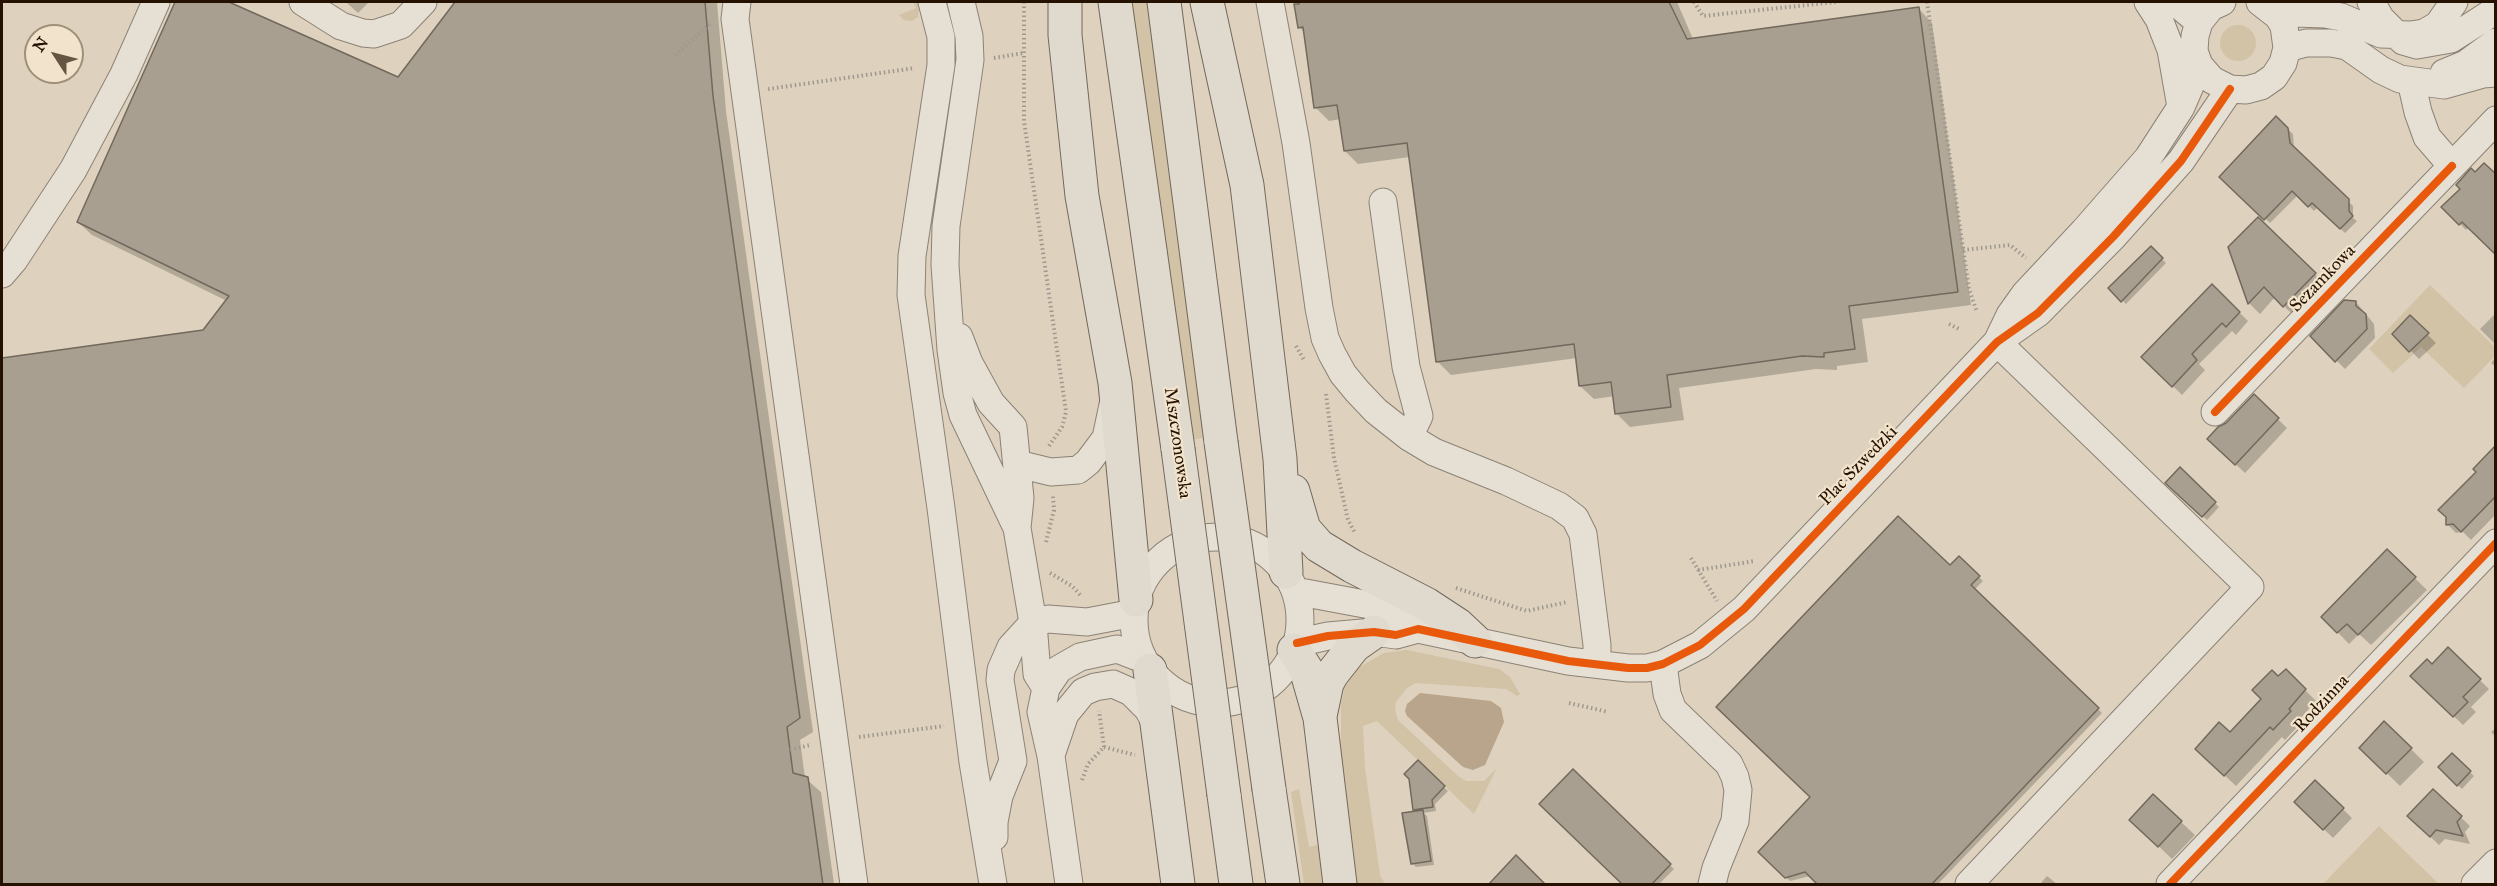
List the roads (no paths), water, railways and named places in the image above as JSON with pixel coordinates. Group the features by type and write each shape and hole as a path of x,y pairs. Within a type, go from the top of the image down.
{"main road":[{"path":"1065,2 1065,35 1082,196 1115,383 1135,606"},
{"name":"Mszczonowska","path":"1115,2 1236,885"},
{"path":"1164,2 1221,442 1283,885"},
{"path":"1207,2 1247,184 1280,459 1290,581"},
{"path":"1280,459 1289,476 1304,529 1319,546 1352,566 1426,604 1458,625 1475,641"},
{"path":"1320,718 1322,701 1332,674 1354,646 1374,632"},
{"path":"1296,646 1306,669 1320,718 1340,885"},
{"path":"1146,664 1178,885"}],"street":[{"path":"2,274 14,260 73,170 124,74 156,2"},
{"path":"303,2 341,26 374,34 401,25 423,2"},
{"path":"737,2 735,19 854,885"},
{"path":"932,2 941,37 941,65 913,247 911,295 940,497 973,762 993,885"},
{"path":"961,2 969,36 970,60 946,226 948,305 957,393 963,415 1017,528"},
{"path":"1270,2 1296,143 1325,338 1343,374 1357,391 1376,411 1409,436 1434,452 1506,481 1559,506 1575,518 1583,534 1597,645 1597,664"},
{"path":"2148,2 2159,19 2171,50 2181,107"},
{"path":"2175,2 2199,22"},
{"path":"2220,2 2211,7 2199,22 2194,43 2199,65 2212,80 2230,89 2246,90 2268,81 2283,63 2287,48 2284,26 2269,9"},
{"path":"2371,2 2381,18 2397,35 2410,44 2427,45 2451,39 2496,10"},
{"path":"2269,9 2325,14 2341,17 2369,31 2410,35 2430,30 2445,17 2454,2"},
{"path":"2287,48 2319,42 2347,46 2391,75 2410,81 2444,85 2483,74 2496,73"},
{"path":"2410,81 2466,64 2496,42"},
{"name":"Plac Szwedzki","path":"1997,342 2010,315 2025,294 2131,180 2181,107 2199,65"},
{"path":"2410,81 2427,137 2452,166"},
{"name":"Plac Szwedzki","path":"1418,629 1568,660 1628,668 1647,668 1663,664 1700,645 1744,609 1997,342 2038,313 2152,195 2181,161 2230,89"},
{"name":"Sezamkowa","path":"2215,412 2496,120"},
{"path":"1383,202 1406,367 1419,416 1409,436"},
{"path":"948,305 969,363 992,403 1013,427 1020,498 1017,528 1033,623 1037,675 1046,688"},
{"path":"1970,885 2250,587 1997,342"},
{"path":"1018,464 1038,470 1065,472 1078,470 1089,462 1106,438 1112,416 1115,383"},
{"path":"1069,885 1051,756 1041,712 1046,688 1059,669 1080,657 1117,649 1146,664 1168,687 1190,699 1215,703 1252,695 1263,689 1281,672 1296,646 1300,611 1290,581 1266,553 1242,540 1215,536 1189,541 1165,555 1147,575 1135,606 1135,637 1146,664"},
{"name":"Rodzinna","path":"2170,885 2496,543"},
{"path":"1290,581 1375,606 1406,618 1418,629"},
{"path":"993,885 994,822 999,796 1013,761 1001,691 1001,670 1011,647 1033,623 1048,620 1087,622 1135,606"},
{"path":"1296,646 1328,636 1374,632 1396,634 1418,629"},
{"path":"1663,664 1667,694 1673,710 1730,764 1736,777 1738,790 1735,821 1716,868 1712,885"},
{"path":"1051,756 1065,714 1083,692 1095,687 1113,684 1131,692 1148,709 1156,723"},
{"path":"2475,885 2496,863"}]}
